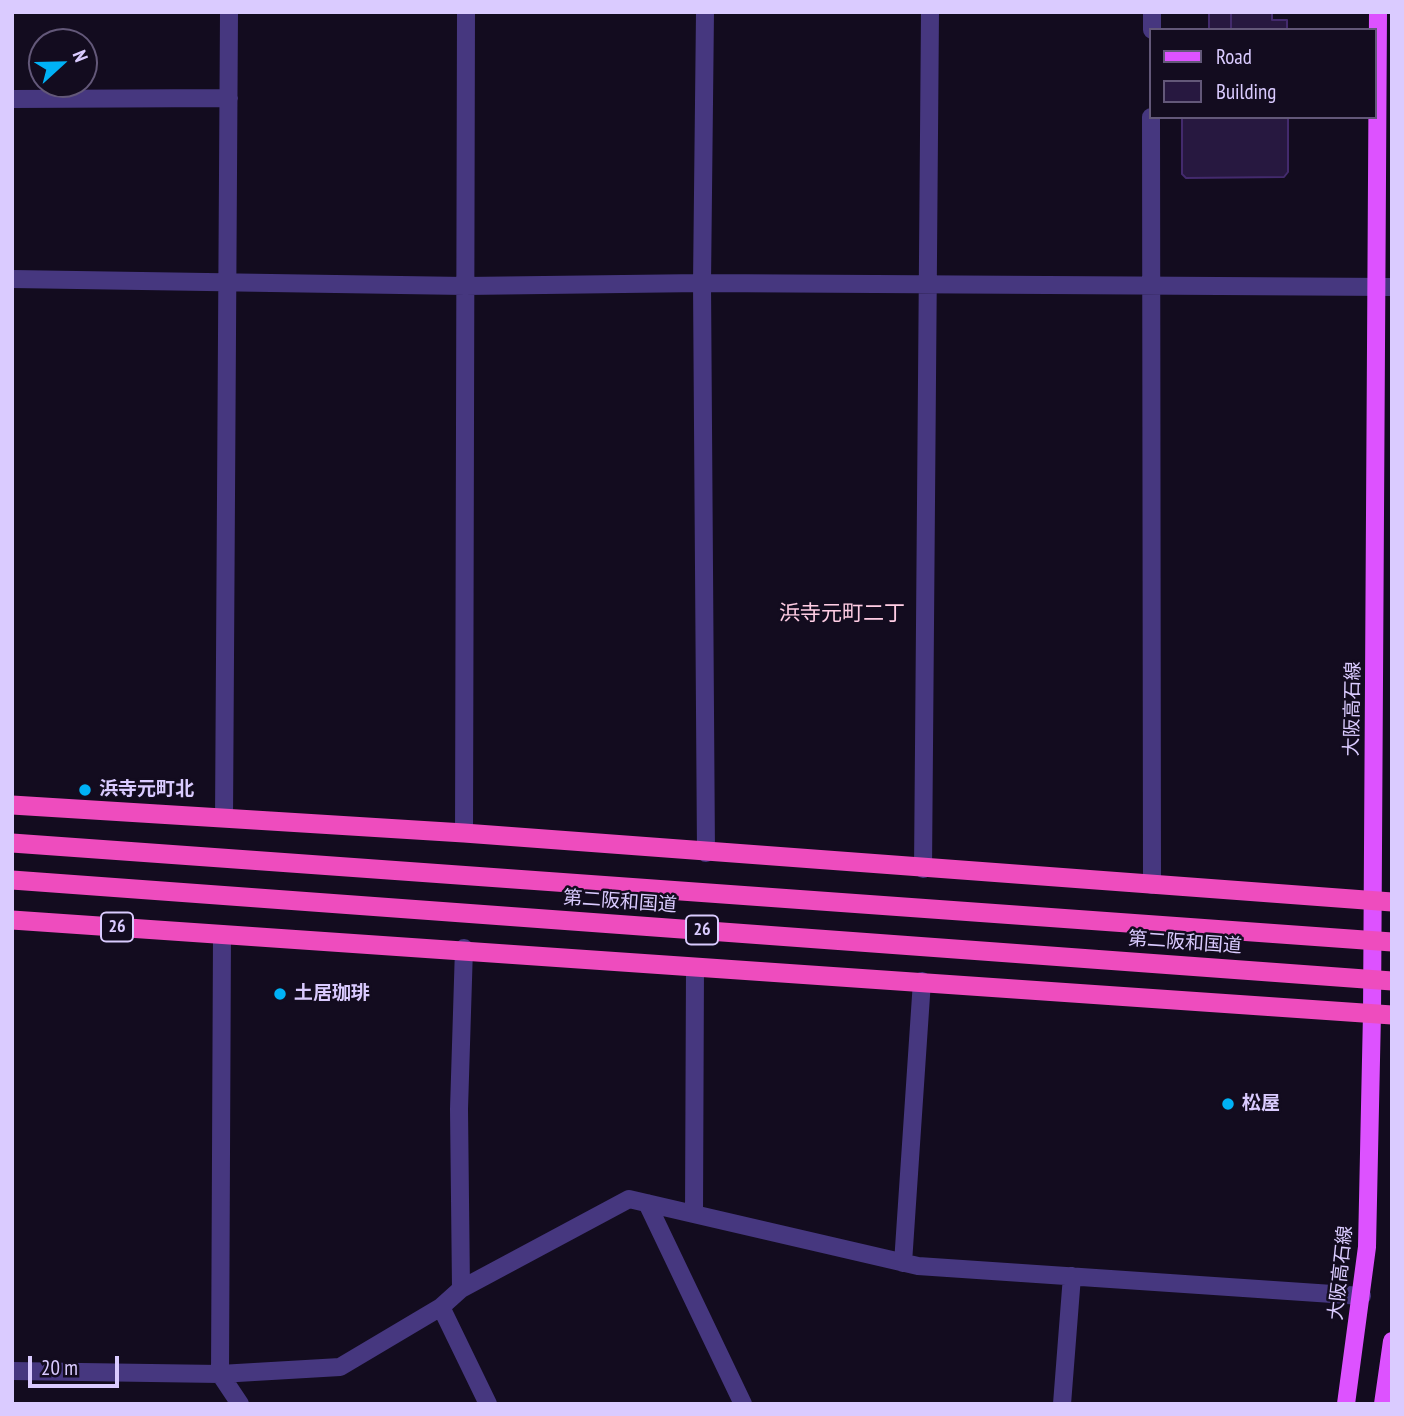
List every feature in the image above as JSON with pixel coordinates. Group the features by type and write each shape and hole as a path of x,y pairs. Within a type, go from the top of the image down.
{"highway":[{"path":"12,805 464,833 1392,902"},
{"name":"第二阪和国道","path":"12,843 1392,942"},
{"name":"第二阪和国道","path":"12,880 1392,981"},
{"name":"26","path":"12,920 464,948 695,967 1382,1014"}],"main road":[{"name":"大阪高石線","path":"1346,1404 1367,1247 1382,1014 1372,901 1385,287 1378,12"},
{"path":"1383,1404 1392,1341"}],"street":[{"path":"224,818 229,12"},
{"path":"464,833 466,12"},
{"path":"705,12 702,283 706,852"},
{"path":"923,869 930,285 930,12"},
{"path":"12,99 229,98"},
{"path":"1151,119 1149,288 1152,885"},
{"path":"12,279 465,286 702,283 1149,288 1385,287"},
{"path":"222,934 220,1374 240,1404"},
{"path":"461,1289 459,1109 464,948"},
{"path":"694,1214 695,967"},
{"path":"903,1263 922,981"},
{"path":"12,1371 220,1374 340,1367 440,1307 461,1289 629,1199 903,1263 1362,1296"},
{"path":"647,1203 743,1404"},
{"path":"1062,1404 1072,1276"},
{"path":"440,1307 488,1404"}],"building":[{"path":"1209,12 1231,12 1231,28 1209,28"},
{"path":"1231,12 1272,12 1272,20 1287,20 1287,28 1231,28"},
{"path":"1182,119 1288,119 1288,172 1284,177 1186,178 1182,174"}],"place":[{"name":"浜寺元町北","path":"85,790"},
{"name":"土居珈琲","path":"280,994"},
{"name":"松屋","path":"1228,1104"}],"district":[{"name":"浜寺元町二丁","path":"842,614"}]}
